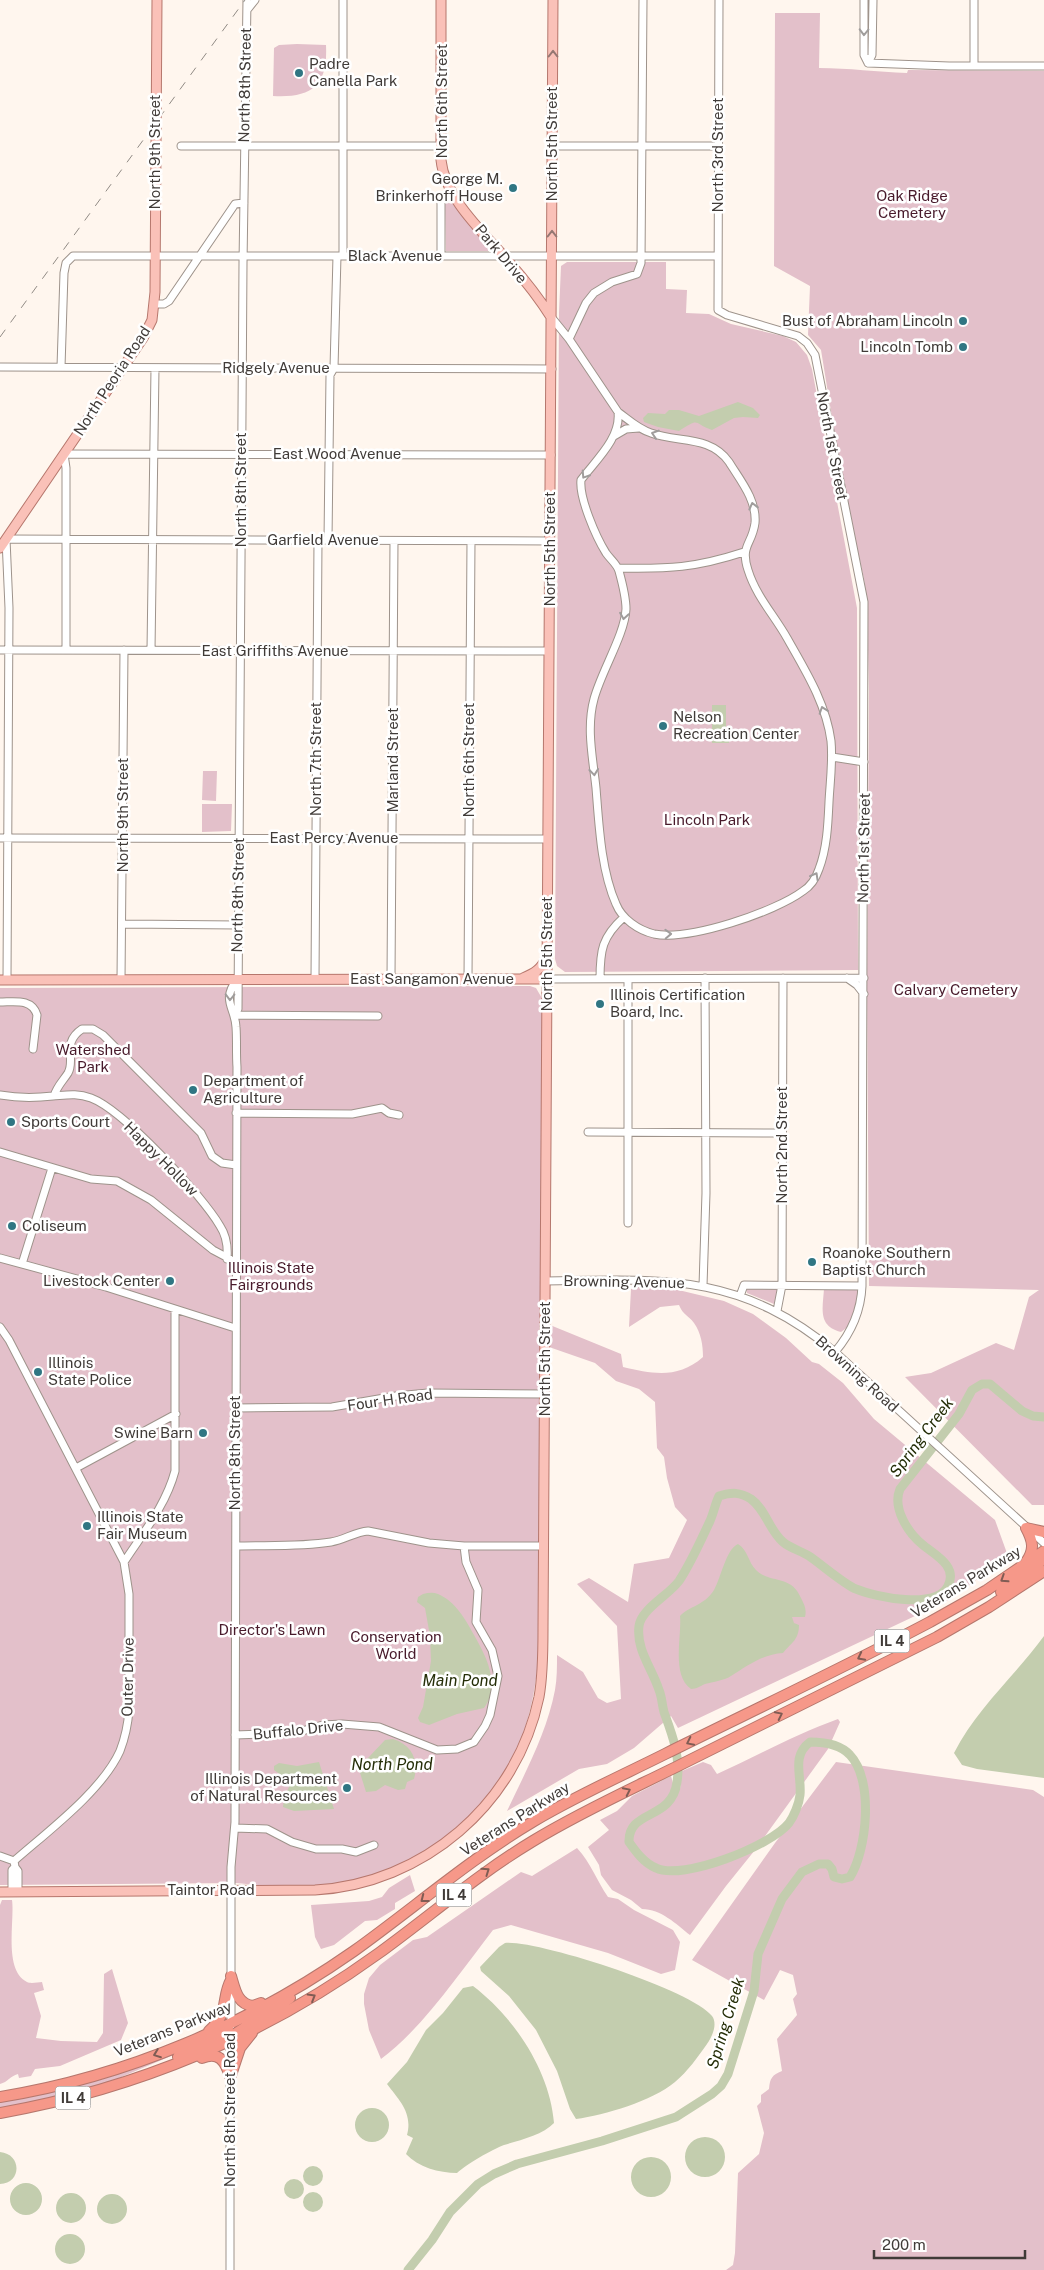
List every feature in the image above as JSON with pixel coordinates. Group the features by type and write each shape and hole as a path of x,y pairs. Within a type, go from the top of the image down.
{"highway":[{"path":"1026,1528 1044,1532"},
{"path":"1025,1564 1033,1549 1032,1541 1026,1528"},
{"name":"Veterans Parkway","path":"0,2097 96,2075 131,2064 231,2023 332,1966 499,1843 565,1804 930,1622 987,1590 1044,1551"},
{"path":"936,1637 1002,1592 1044,1560"},
{"name":"Veterans Parkway","path":"0,2113 67,2099 140,2078 230,2041 270,2021 319,1993 378,1954 474,1880 516,1851 584,1812 936,1637 999,1601 1044,1571"},
{"path":"999,1601 1010,1599 1044,1576"},
{"path":"230,2041 242,2028 314,1983 326,1974 332,1966"},
{"path":"231,1978 240,1999 246,2005 253,2006 304,1979 318,1975"},
{"path":"202,2036 216,2024 221,2015 231,1978"},
{"path":"230,2076 242,2045 250,2035 270,2021"},
{"path":"230,2076 224,2060 212,2055 158,2076 140,2078 139,2074 220,2036 231,2023"}],"main road":[{"name":"North 9th Street","path":"154,304 157,0"},
{"name":"North 6th Street","path":"442,0 441,146 442,167 450,192"},
{"name":"North 5th Street","path":"417,1862 456,1836 482,1810 501,1786 524,1744 534,1715 541,1682 544,1546 553,0"},
{"name":"Park Drive","path":"450,192 521,277 552,318"},
{"path":"521,277 542,295 548,292 548,283 552,279"},
{"path":"539,300 552,332"},
{"name":"North Peoria Road","path":"0,548 148,330 152,320 154,304"},
{"path":"521,980 540,969 547,955"},
{"name":"East Sangamon Avenue","path":"3,980 547,979"},
{"path":"521,980 539,986 547,1003"},
{"name":"Taintor Road","path":"0,1892 337,1888 383,1876 417,1862"}],"street":[{"name":"North 8th Street","path":"231,1890 235,1828 236,1024 230,1009 230,988 237,979 238,924 240,540 247,0"},
{"path":"247,10 254,0"},
{"path":"328,540 330,374 334,368 344,145 344,0"},
{"path":"569,339 589,298 604,286 637,274 640,271 643,0"},
{"name":"North 3rd Street","path":"719,0 718,310 727,315 789,332 807,343"},
{"path":"864,0 864,55 868,63"},
{"path":"868,63 872,55 873,0"},
{"path":"974,0 974,66"},
{"path":"868,63 1044,66"},
{"path":"182,146 441,146"},
{"path":"552,146 719,146"},
{"path":"441,256 441,202 450,192"},
{"path":"154,304 164,304 169,301 235,204 244,203"},
{"name":"Black Avenue","path":"61,367 64,273 66,263 73,256 718,256"},
{"path":"552,318 569,339 618,412 639,428 662,437 705,443 725,456 754,505 755,523 744,552 749,573 757,592 785,634 820,700 828,728 832,758 827,826 823,854 815,878 803,891 773,907 729,923 675,934 650,933 636,927 624,917 616,906 612,894 602,846 590,728 593,703 600,678 625,616 626,606 618,568 605,552 581,493 580,483 614,436 618,424 618,412"},
{"name":"North 1st Street","path":"807,343 816,362 834,462 864,602 862,1286 857,1316 848,1335 835,1352"},
{"name":"Ridgely Avenue","path":"0,367 552,369"},
{"path":"151,650 155,368"},
{"path":"614,436 626,430 639,428"},
{"path":"64,454 66,468 66,650"},
{"name":"East Wood Avenue","path":"64,454 551,455"},
{"path":"3,980 9,608 6,539"},
{"name":"Garfield Avenue","path":"6,539 550,541"},
{"name":"North 7th Street","path":"315,979 318,540"},
{"name":"Marland Street","path":"391,979 394,541"},
{"name":"North 6th Street","path":"468,979 471,541"},
{"path":"618,568 686,568 744,552"},
{"name":"East Griffiths Avenue","path":"0,650 550,651"},
{"name":"North 9th Street","path":"121,980 124,650"},
{"path":"832,758 864,762"},
{"name":"East Percy Avenue","path":"4,838 548,839"},
{"path":"600,979 602,947 611,930 624,917"},
{"path":"123,924 238,924"},
{"path":"703,1286 706,1193 705,978"},
{"name":"North 2nd Street","path":"777,1311 782,1285 783,978"},
{"path":"846,978 857,985 864,994"},
{"name":"East Sangamon Avenue","path":"547,979 864,978"},
{"path":"628,979 628,1223"},
{"path":"0,1002 25,1002 35,1010 37,1015 33,1049"},
{"path":"234,1015 378,1016"},
{"path":"54,1096 58,1085 69,1072 69,1052 73,1038 82,1030 93,1029 111,1042 201,1133 212,1156 222,1163 236,1165"},
{"name":"Happy Hollow","path":"0,1095 54,1096 77,1094 93,1099 123,1120 158,1152 198,1196 221,1227 225,1237 227,1259"},
{"path":"236,1112 352,1114 382,1108 389,1113 399,1115"},
{"path":"588,1132 782,1133"},
{"path":"0,1152 97,1180 117,1181 174,1217 227,1259 236,1259"},
{"path":"22,1264 52,1168"},
{"path":"0,1258 106,1287 236,1328"},
{"name":"Browning Avenue","path":"545,1281 665,1282 703,1286"},
{"path":"740,1296 744,1285 862,1286"},
{"name":"Browning Road","path":"703,1286 740,1296 777,1311 808,1330 835,1352 1044,1543"},
{"path":"124,1562 153,1519 172,1482 175,1471 175,1309"},
{"name":"Outer Drive","path":"0,1327 124,1562 129,1594 130,1696 128,1723 124,1740 113,1764 95,1787 14,1864"},
{"name":"Four H Road","path":"235,1408 341,1406 396,1396 428,1393 544,1394"},
{"path":"76,1468 176,1414"},
{"path":"236,1546 319,1544 340,1540 359,1532 368,1531 429,1543 464,1546 544,1546"},
{"name":"Buffalo Drive","path":"235,1735 295,1733 323,1725 342,1724 379,1727 437,1750 457,1749 474,1742 490,1715 497,1691 498,1676 492,1650 476,1622 478,1590 466,1562 464,1546"},
{"path":"235,1828 267,1829 292,1842 316,1849 342,1849 356,1852 374,1845"},
{"path":"0,1856 14,1864 18,1871 15,1891"},
{"name":"North 8th Street Road","path":"230,2270 231,1890"}],"green space":[{"path":"775,13 820,13 819,68 907,73 908,70 1044,71 1044,1505 1032,1505 905,1377 931,1373 996,1343 1014,1350 1029,1297 1039,1290 869,1286 867,985 869,691 867,607 864,579 842,479 821,350 808,335 810,286 774,266"},
{"name":"Padre Canella Park","path":"279,45 326,45 324,71 320,80 315,87 307,92 298,95 273,96 274,48"},
{"path":"447,201 452,203 488,246 488,251 446,251 445,204"},
{"name":"Lincoln Park","path":"567,262 666,262 666,289 687,290 686,313 709,314 731,324 783,336 796,342 807,355 812,369 857,608 858,970 565,972 557,966 555,959 559,313 561,266"},
{"path":"203,771 217,771 216,801 202,800"},
{"path":"202,804 232,804 231,831 202,832"},
{"name":"Illinois State Fairgrounds","path":"530,986 536,988 543,1000 539,1648 531,1706 517,1751 507,1771 487,1798 446,1839 423,1855 399,1867 373,1876 346,1882 291,1886 237,1883 0,1885 0,988"},
{"path":"638,1287 666,1287 724,1301 753,1314 786,1338 812,1362 819,1364 843,1383 874,1419 995,1520 1008,1556 951,1599 678,1728 671,1716 634,1748 607,1764 579,1769 507,1811 535,1752 547,1721 556,1686 557,1655 583,1672 598,1698 607,1703 621,1699 617,1626 577,1584 589,1578 628,1602 634,1564 669,1558 687,1520 675,1507 667,1478 664,1457 657,1448 655,1402 639,1389 616,1381 595,1363 549,1347 550,1325 621,1354 623,1367 655,1373 675,1372 694,1364 703,1357 698,1331 679,1305 660,1307 629,1327 631,1289"},
{"path":"746,1288 779,1288 776,1303 774,1304 747,1293"},
{"path":"824,1288 858,1289 856,1307 852,1319 841,1332 833,1329 825,1321 823,1315"},
{"path":"838,1719 840,1722 828,1749 755,1850 690,1935 662,1914 642,1909 631,1900 612,1890 601,1875 599,1865 588,1847 609,1830 600,1820 617,1811 632,1796 671,1776 673,1783 680,1789 682,1771 703,1762 711,1765 717,1774 792,1738"},
{"path":"836,1762 1033,1790 1044,1797 1044,2270 726,2270 733,2265 735,2253 738,2173 759,2154 764,2133 757,2106 761,2102 761,2095 769,2089 772,2077 782,2071 777,2039 797,2015 793,1999 797,1994 793,1975 780,1970 764,2000 692,1960 775,1843"},
{"path":"577,1848 608,1897 618,1899 634,1910 673,1930 680,1942 675,1970 661,1974 608,1953 511,1925 493,1930 426,2016 396,2047 381,2059 369,2030 364,2004 364,1994 369,1978 380,1965 413,1940 427,1937 521,1872 532,1876"},
{"path":"410,1875 415,1891 395,1903 395,1909 377,1920 365,1921 334,1945 321,1949 315,1937 311,1905 369,1901 382,1897 389,1888"},
{"path":"2,1900 12,1900 12,1956 15,1967 20,1976 27,1982 42,1982 44,1990 34,1993 41,2016 36,2038 97,2042 103,2033 104,1974 112,1969 128,2023 121,2040 60,2066 35,2069 31,2076 19,2078 18,2074 0,2084 0,1905"},
{"path":"190,2048 100,2086 0,2109 0,2102"}],"water":[{"path":"738,402 753,408 760,415 758,418 734,418 712,430 694,423 679,431 644,422 643,418 648,413 665,414 669,410 679,410 699,416"},
{"path":"712,705 726,705 726,728 729,729 729,743 712,743"},
{"path":"738,1544 744,1549 756,1570 768,1577 786,1582 797,1590 805,1607 805,1617 792,1617 794,1623 799,1625 798,1634 783,1653 762,1658 726,1679 691,1689 685,1683 679,1665 680,1616 710,1595 717,1585 730,1552"},
{"name":"Main Pond","path":"423,1594 438,1594 450,1601 459,1611 483,1652 490,1670 491,1680 489,1699 484,1708 457,1714 429,1725 420,1722 418,1718 423,1707 431,1661 430,1636 425,1608 417,1602 418,1597"},
{"path":"1044,1636 1044,1778 977,1769 962,1765 954,1753 963,1737 984,1707"},
{"name":"North Pond","path":"393,1739 405,1745 413,1755 416,1766 414,1779 407,1782 405,1789 398,1790 385,1785 376,1791 366,1792 357,1763 368,1758 385,1740"},
{"name":"North Pond","path":"319,1762 334,1809 294,1811 283,1807 284,1797 290,1785 288,1780 274,1770 274,1766 279,1763 297,1766"},
{"path":"505,1943 548,1949 580,1958 676,1993 699,2005 712,2016 714,2019 714,2030 711,2038 688,2069 665,2089 628,2106 576,2119 570,2109 557,2071 536,2030 509,1996 481,1971 480,1967"},
{"path":"473,1986 502,2013 516,2029 527,2047 545,2084 551,2103 554,2123 538,2134 493,2150 457,2173 443,2172 423,2166 406,2154 413,2138 407,2135 408,2120 404,2107 387,2084 407,2062 426,2030 443,2013 463,1988"},
{"path":"372,2108 384,2113 389,2125 384,2137 372,2142 360,2137 355,2125 360,2113"},
{"path":"709,2137 716,2140 722,2146 725,2157 724,2165 716,2174 709,2177 701,2177 694,2174 686,2165 685,2153 688,2146 697,2138"},
{"path":"0,2152 12,2158 16,2168 12,2179 0,2184"},
{"path":"647,2157 655,2157 662,2160 668,2166 671,2177 668,2188 662,2194 655,2197 647,2197 640,2194 634,2188 631,2181 631,2173 634,2166 640,2160"},
{"path":"313,2166 320,2169 323,2176 320,2183 313,2186 306,2183 303,2176 306,2169"},
{"path":"294,2179 301,2182 304,2189 301,2196 294,2199 287,2196 284,2189 287,2182"},
{"path":"26,2183 32,2184 37,2188 41,2193 41,2205 37,2210 32,2214 26,2215 20,2214 15,2210 11,2205 10,2199 11,2193 15,2188 20,2184"},
{"path":"313,2192 320,2195 323,2202 320,2209 313,2212 306,2209 303,2202 306,2195"},
{"path":"71,2193 82,2197 86,2208 82,2219 71,2223 60,2219 56,2208 60,2197"},
{"path":"112,2194 123,2198 127,2209 123,2220 112,2224 101,2220 97,2209 101,2198"},
{"path":"70,2234 81,2238 85,2249 81,2260 70,2264 59,2260 55,2249 59,2238"}],"waterway":[{"name":"Spring Creek","path":"408,2270 432,2240 450,2212 478,2184 494,2174 517,2164 602,2141 676,2117 721,2086 728,2074 754,1991 758,1954 782,1899 802,1872 819,1864 828,1864 832,1869 834,1877 842,1879 850,1877 856,1865 864,1833 865,1797 863,1781 858,1766 846,1751 831,1744 820,1742 810,1742 801,1754 799,1760 800,1795 791,1820 779,1832 764,1842 746,1851 705,1866 668,1871 656,1868 648,1863 629,1842 635,1824 667,1803 673,1794 678,1773 675,1746 660,1693 642,1651 639,1626 650,1608 679,1581 696,1551 719,1496 736,1493 751,1499 783,1542 809,1556 851,1587 877,1595 905,1600 931,1598 941,1593 948,1586 950,1573 944,1562 917,1540 907,1527 898,1504 900,1489 959,1414 972,1390 982,1384 990,1384 1022,1411 1033,1416 1044,1417"}],"railway":[{"path":"0,337 245,0"}],"place":[{"name":"Padre Canella Park","path":"299,73"},
{"name":"George M. Brinkerhoff House","path":"513,188"},
{"name":"Bust of Abraham Lincoln","path":"963,321"},
{"name":"Lincoln Tomb","path":"963,347"},
{"name":"Nelson Recreation Center","path":"663,726"},
{"name":"Illinois Certification Board, Inc.","path":"600,1004"},
{"name":"Department of Agriculture","path":"193,1090"},
{"name":"Sports Court","path":"11,1122"},
{"name":"Coliseum","path":"12,1226"},
{"name":"Roanoke Southern Baptist Church","path":"812,1262"},
{"name":"Livestock Center","path":"170,1281"},
{"name":"Illinois State Police","path":"38,1372"},
{"name":"Swine Barn","path":"203,1433"},
{"name":"Illinois State Fair Museum","path":"87,1526"},
{"name":"Illinois Department of Natural Resources","path":"347,1788"}],"park label":[{"name":"Oak Ridge Cemetery","path":"912,204"},
{"name":"Calvary Cemetery","path":"956,990"},
{"name":"Watershed Park","path":"93,1058"},
{"name":"Director's Lawn","path":"272,1630"},
{"name":"Conservation World","path":"396,1646"}]}
